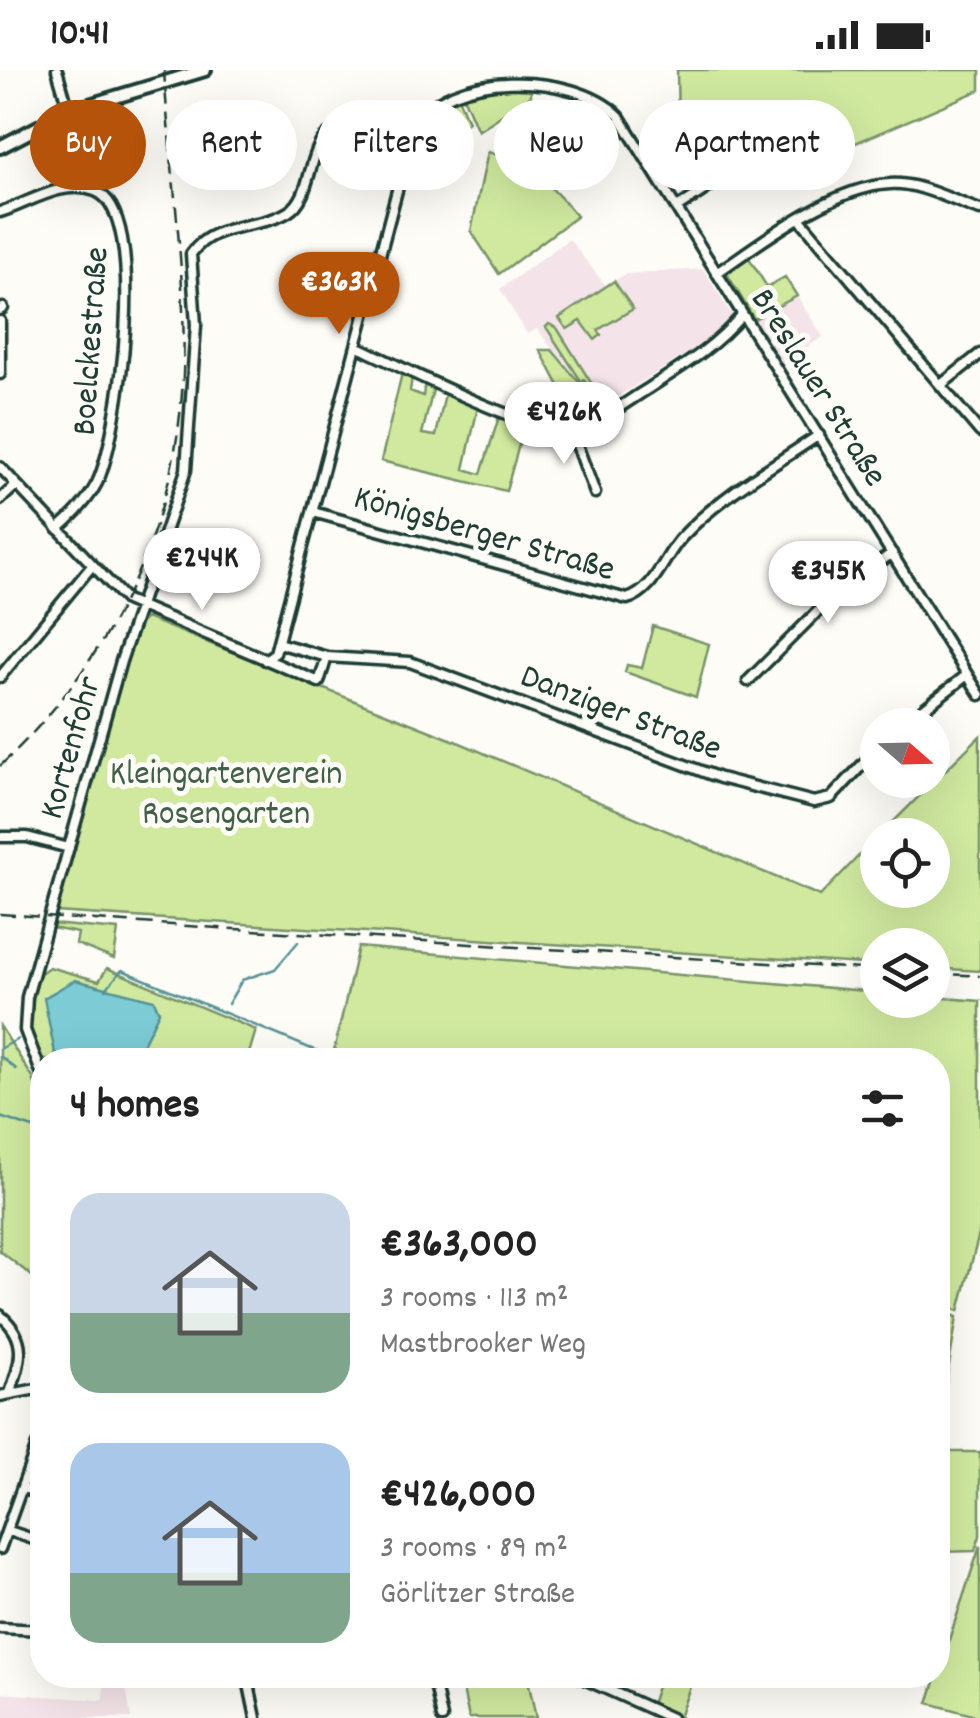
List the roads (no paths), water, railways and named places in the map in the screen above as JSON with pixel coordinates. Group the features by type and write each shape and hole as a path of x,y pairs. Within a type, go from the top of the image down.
{"main road":[{"path":"107,100 205,70"},
{"path":"0,147 30,132"}],"street":[{"path":"57,70 65,100"},
{"name":"Breslauer Straße","path":"436,100 457,84 472,79 513,77 563,83 610,105 980,696"},
{"name":"Kortenfohr","path":"30,1048 24,1014 68,848 138,607 186,470 196,325 190,254 209,236 288,213 302,194 317,152"},
{"path":"718,272 799,218 860,190 891,184 980,210"},
{"name":"Boelckestraße","path":"0,212 37,196 84,188 108,199 123,229 126,297 111,436 97,483 58,530"},
{"path":"266,660 275,653 278,643 399,190"},
{"path":"677,208 704,190"},
{"path":"799,218 980,432"},
{"path":"356,346 538,426 571,429 597,420 696,359 720,342 742,314"},
{"path":"0,320 0,374"},
{"path":"942,384 980,354"},
{"path":"571,429 595,493"},
{"name":"Königsberger Straße","path":"313,512 627,598 650,584 682,537 710,510 818,435"},
{"path":"0,468 91,567 138,607 319,682 328,657"},
{"path":"0,500 16,485"},
{"path":"748,681 828,600 892,553"},
{"path":"0,678 91,567"},
{"name":"Danziger Straße","path":"278,643 328,657 410,662 720,778 814,802 831,798 860,767"},
{"path":"925,708 967,675"},
{"path":"0,837 28,837 68,848"},
{"path":"0,1315 14,1326 22,1344 10,1394"},
{"path":"0,1396 30,1390"},
{"path":"0,1549 30,1466"},
{"path":"23,1488 30,1490"},
{"path":"9,1531 30,1538"},
{"path":"0,1628 30,1629"},
{"path":"250,1688 256,1718"},
{"path":"436,1688 442,1718"},
{"path":"604,1688 671,1718"}],"water":[{"path":"75,980 154,1000 159,1012 141,1048 54,1048 44,998"}],"waterway":[{"path":"228,1004 242,980 275,969 298,942"},
{"path":"106,989 122,970 309,1048"},
{"path":"0,1049 18,1039"},
{"path":"0,1056 16,1069"},
{"path":"0,1117 30,1127"}],"railway":[{"path":"0,766 39,726 105,637 151,538 167,486 178,431 184,337 164,70"},
{"path":"0,914 860,969"},
{"path":"950,974 980,976"}],"park label":[{"name":"Kleingartenverein Rosengarten","path":"226,791"}]}
